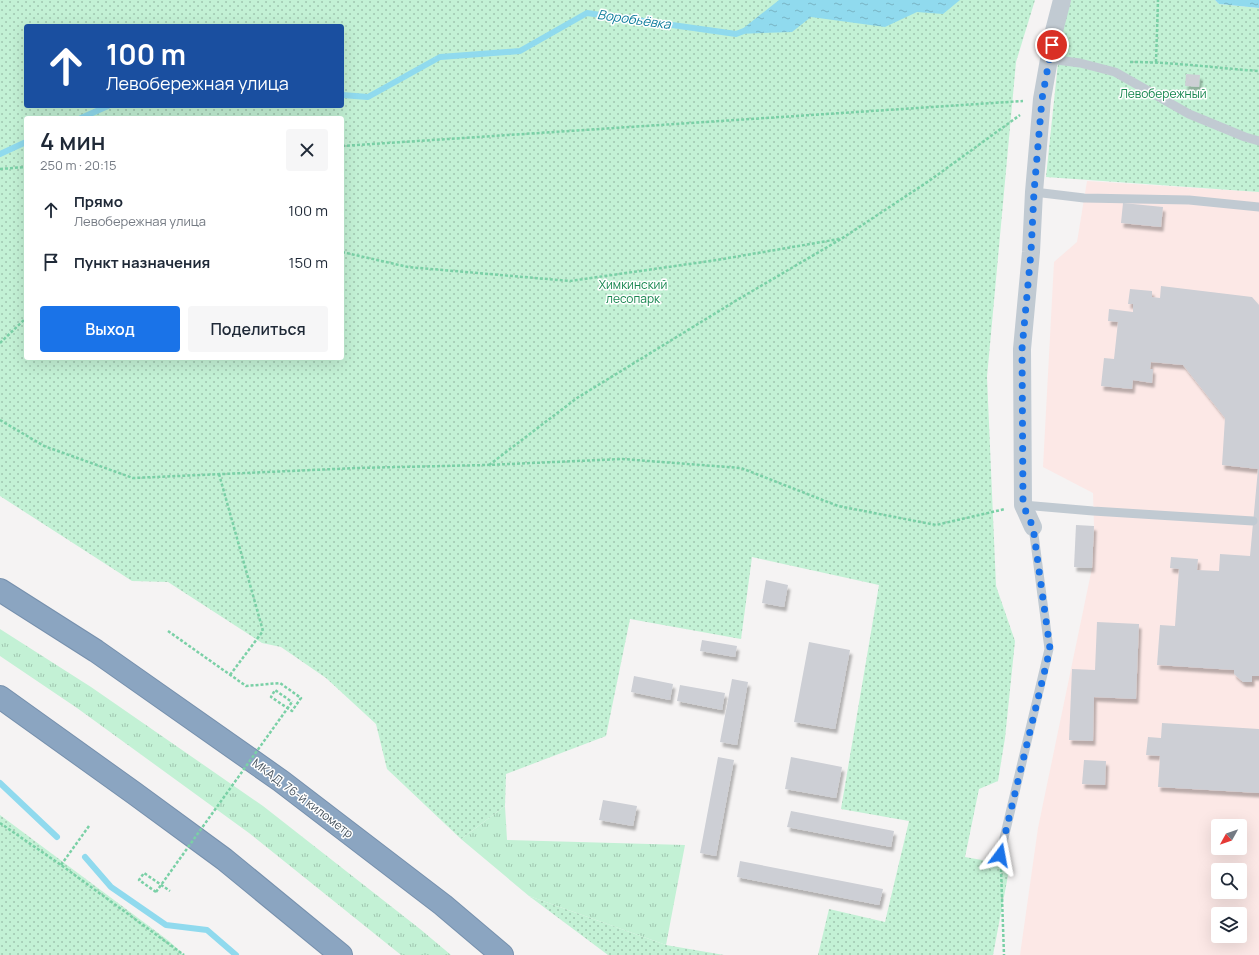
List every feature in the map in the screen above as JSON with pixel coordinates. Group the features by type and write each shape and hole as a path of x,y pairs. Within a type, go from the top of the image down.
{"highway":[{"name":"МКАД, 76-й километр","path":"0,590 96,651 281,781 443,905 502,955"},
{"path":"0,697 224,859 342,955"}],"street":[{"path":"1033,527 1023,505 1022,349 1031,252 1034,192 1042,99 1054,31 1062,0"}],"lane":[{"path":"1049,59 1080,63 1115,72 1189,114 1245,137 1259,141"},
{"path":"1034,192 1084,198 1189,200 1259,207"},
{"path":"1023,505 1253,521"},
{"path":"1000,855 1050,649 1033,527"}],"path":[{"path":"1156,62 1158,0"},
{"path":"1126,62 1156,62 1210,68 1259,71"},
{"path":"344,146 1042,99"},
{"path":"487,466 577,398 730,304 841,239 929,181 1042,99"},
{"path":"0,169 24,167"},
{"path":"344,252 408,267 570,281 717,260 841,239"},
{"path":"0,343 24,320"},
{"path":"0,420 44,446 132,478 357,468 487,466 622,459 741,468 838,506 936,525 1023,505"},
{"path":"219,474 263,631 230,675"},
{"path":"168,632 246,686 280,683 301,698 292,711 271,697 276,690 292,702 156,892 139,880 144,873 170,891"},
{"path":"0,823 61,865 184,955"},
{"path":"61,865 89,826"},
{"path":"1000,855 1004,955"}],"shaded area":[{"path":"1087,181 1259,192 1259,955 1020,955 1038,828 1092,568 1094,526 1093,493 1043,467 1054,262 1077,242"}],"green space":[{"name":"Химкинский лесопарк","path":"0,0 1035,0 1016,62 987,377 996,586 1015,641 1005,738 998,781 979,789 965,857 1010,865 993,955 818,955 829,909 885,922 909,821 841,809 879,585 752,557 741,639 630,619 606,736 506,774 505,806 461,839 387,769 376,724 326,678 281,647 262,643 168,582 132,581 0,496"},
{"name":"Левобережный","path":"1071,0 1215,0 1219,4 1259,8 1259,192 1046,177 1061,34"},
{"path":"0,629 91,687 263,806 451,955 401,955 249,833 77,708 0,656"},
{"path":"505,806 507,840 685,845 666,945 529,896 461,839"},
{"path":"0,815 169,941 184,955 0,955"},
{"path":"529,896 666,945 724,955 608,955"}],"water":[{"path":"779,0 960,0 943,14 917,12 885,27 811,17 792,32 736,34"},
{"path":"1215,0 1259,0 1259,8 1219,4"}],"building":[{"path":"1186,74 1200,75 1199,87 1185,86"},
{"path":"1123,203 1163,207 1161,227 1121,223"},
{"path":"1161,286 1252,297 1259,305 1259,676 1252,676 1252,682 1243,682 1234,674 1234,670 1157,665 1160,625 1175,626 1179,569 1170,568 1171,557 1198,559 1197,570 1219,571 1220,554 1250,556 1258,469 1222,465 1225,418 1183,365 1151,362 1150,369 1153,369 1152,383 1133,380 1132,389 1101,386 1104,358 1114,359 1118,322 1108,321 1109,309 1133,312 1133,304 1128,304 1130,289 1152,291 1152,297 1160,298"},
{"path":"1076,525 1094,526 1092,568 1074,567"},
{"path":"766,580 788,585 784,607 762,603"},
{"path":"1097,622 1139,624 1136,699 1094,697 1093,741 1069,740 1072,669 1095,670"},
{"path":"702,640 737,646 735,657 700,651"},
{"path":"809,642 850,650 835,729 794,722"},
{"path":"634,676 673,684 670,700 631,692"},
{"path":"732,679 748,682 737,745 720,742"},
{"path":"680,685 725,693 722,710 677,701"},
{"path":"1162,723 1259,729 1259,793 1158,787 1160,756 1146,755 1148,737 1161,738"},
{"path":"718,757 734,760 716,856 700,853"},
{"path":"791,757 842,767 836,798 785,789"},
{"path":"1084,760 1106,761 1105,785 1082,784"},
{"path":"603,800 637,806 633,826 599,820"},
{"path":"791,811 894,831 891,847 787,827"},
{"path":"740,861 883,889 879,905 737,877"}],"waterway":[{"name":"Воробьёвка","path":"344,95 368,97 440,57 520,51 587,13 736,34 744,31"},
{"name":"Воробьёвка","path":"86,116 104,108"},
{"name":"Воробьёвка","path":"0,154 24,143"},
{"path":"0,783 57,837"},
{"path":"85,857 111,887 166,925 207,930 236,955"}],"route":[{"path":"1000,855 1050,649 1033,527 1023,505 1022,349 1031,252 1034,192 1042,99 1052,45"}]}
